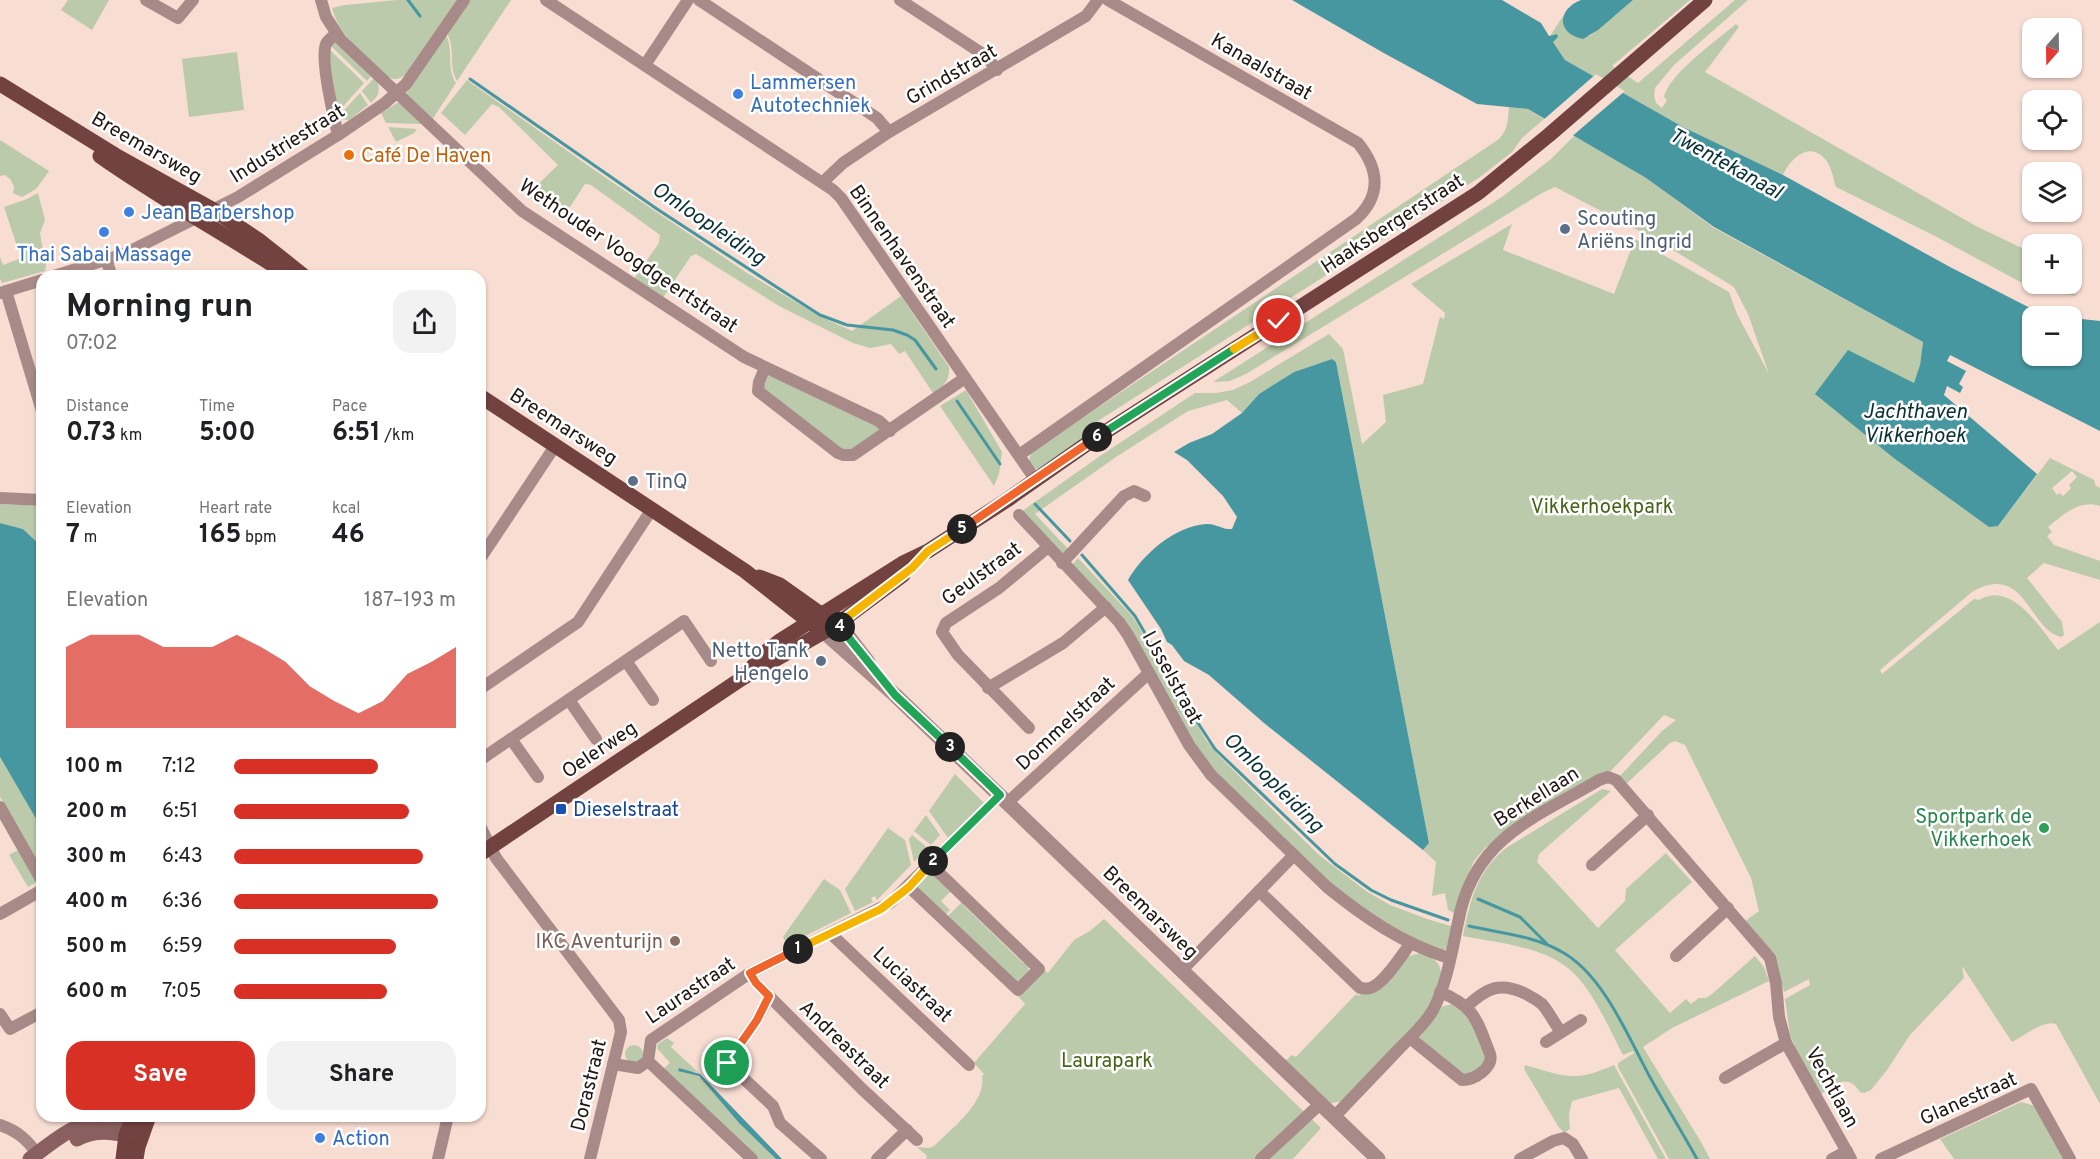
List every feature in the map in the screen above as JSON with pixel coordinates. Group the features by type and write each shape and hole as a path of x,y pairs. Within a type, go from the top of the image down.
{"main road":[{"name":"Haaksbergerstraat","path":"816,618 903,563 928,551 1007,500 1091,441 1478,193 1549,135 1705,0"},
{"name":"Breemarsweg","path":"0,84 115,155 212,209 260,241 296,270"},
{"name":"Breemarsweg","path":"25,101 66,133 155,194 197,217 281,270"},
{"name":"Breemarsweg","path":"486,400 830,628"},
{"name":"Haaksbergerstraat","path":"830,628 912,568 928,551"},
{"name":"Oelerweg","path":"741,678 768,650 816,618"},
{"name":"Oelerweg","path":"486,850 741,678 830,628"},
{"path":"37,1157 75,1128 90,1122"},
{"path":"118,1122 137,1126"},
{"path":"123,1159 137,1126"},
{"path":"135,1159 137,1126"}],"street":[{"path":"146,0 178,18 193,0"},
{"name":"Wethouder Voogdgeertstraat","path":"321,0 326,17 336,33 522,211 731,349 765,368 879,421 890,431"},
{"name":"Industriestraat","path":"74,270 124,254 238,197 338,135 406,84 464,0"},
{"name":"Binnenhavenstraat","path":"546,0 823,182 841,198 1035,479"},
{"path":"645,65 688,0"},
{"path":"699,0 877,118 889,132"},
{"path":"900,0 986,56 998,70"},
{"name":"Grindstraat","path":"823,182 843,163 889,132 998,70 1086,16 1098,0"},
{"name":"Kanaalstraat","path":"1108,0 1358,143 1369,157 1376,184"},
{"path":"336,33 326,44 325,63 338,135"},
{"name":"Haaksbergerstraat","path":"1019,455 1356,219 1366,209 1376,184"},
{"path":"106,260 110,270"},
{"path":"36,282 3,292 36,393"},
{"path":"765,368 758,391 843,455 853,455 965,378"},
{"path":"486,550 555,446"},
{"path":"1062,563 1124,496 1134,491 1145,496"},
{"path":"0,498 36,500"},
{"path":"486,685 578,622 652,509"},
{"name":"IJsselstraat","path":"1019,516 1047,548 1106,607 1128,635 1189,746 1211,775 1343,900 1410,944 1449,958"},
{"name":"Geulstraat","path":"1029,728 958,656 942,632 946,623 999,588 1047,548"},
{"path":"988,688 1063,643 1106,607"},
{"path":"486,756 684,621 711,661"},
{"name":"Breemarsweg","path":"830,628 895,695 1378,1159"},
{"path":"626,661 653,700"},
{"name":"Dommelstraat","path":"1004,799 1149,673"},
{"name":"Oelerweg","path":"569,700 596,739"},
{"name":"Oelerweg","path":"511,739 538,777"},
{"name":"Vechtlaan","path":"1612,778 1648,815 1770,958 1776,983 1779,1017 1786,1043 1849,1155 1832,1159"},
{"name":"Berkellaan","path":"1334,1117 1410,1038 1431,1012 1440,992 1465,893 1487,854 1516,829 1599,780 1612,778"},
{"name":"Laurastraat","path":"648,1061 651,1040 750,973 881,909 909,887 930,864 1004,799"},
{"path":"0,807 36,870"},
{"path":"1592,865 1648,815"},
{"name":"Dorastraat","path":"486,852 496,858 619,1020 621,1032 590,1159"},
{"path":"1182,970 1294,855"},
{"path":"909,887 1018,990 1039,969 930,864"},
{"path":"1259,891 1360,988 1370,988 1378,983 1410,944"},
{"path":"0,914 36,893"},
{"path":"1676,956 1728,908"},
{"name":"Luciastraat","path":"830,933 969,1065"},
{"name":"Andreastraat","path":"750,973 756,983 862,1089 917,1140"},
{"path":"1467,1006 1477,997 1496,987 1505,986 1533,997 1542,1005 1560,1032"},
{"path":"1410,1038 1455,1077 1462,1080 1467,1080 1490,1066 1492,1059 1474,1016 1467,1006 1440,992"},
{"path":"769,996 757,1020 727,1063 773,1106 780,1123 820,1159"},
{"path":"0,1014 10,1029 36,1015"},
{"path":"1546,1042 1581,1020"},
{"name":"Vechtlaan","path":"1725,1078 1786,1043"},
{"path":"613,1064 638,1068 648,1061 752,1159"},
{"name":"Glanestraat","path":"1881,1159 2031,1089 2070,1159"},
{"path":"1261,1159 1320,1104"},
{"path":"438,1159 447,1122"},
{"path":"0,1125 26,1139 37,1157"},
{"path":"877,1159 907,1131"},
{"path":"1520,1159 1553,1141 1564,1138 1573,1144 1582,1159"}],"green space":[{"path":"68,0 109,0 92,30 61,10"},
{"path":"397,0 457,0 405,75 395,79 388,77 347,37 332,8"},
{"path":"470,0 511,0 457,81 447,33"},
{"path":"1633,0 1690,0 1612,66 1638,83 1735,0 1748,0 1674,65 1655,88 1656,103 1662,108 1667,100 1664,97 1675,78 1736,24 1739,27 1705,72 1976,226 2022,248 2022,283 1935,236 1836,187 1828,163 1817,153 1811,151 1800,155 1783,175 1683,127 1565,60 1553,42 1556,34 1550,36 1563,16 1563,23 1573,36 1590,36"},
{"path":"446,35 450,47 451,71 456,83 432,120 406,93"},
{"path":"336,42 372,75 367,81 330,45"},
{"path":"329,49 364,83 337,113"},
{"path":"237,52 244,110 189,117 182,59"},
{"path":"375,77 379,91 371,103 362,91"},
{"path":"467,80 600,174 747,273 821,317 852,331 901,296 949,367 945,382 933,393 905,351 899,354 891,344 870,348 853,343 779,306 696,254 691,256 662,299 633,280 659,243 660,235 591,185 585,184 562,219 527,195 558,165 499,107 492,104 465,135 441,113"},
{"path":"360,93 368,105 349,120 340,119 338,117"},
{"path":"401,103 422,124 386,123 381,113"},
{"path":"1509,107 1528,109 1544,119 1522,138 1512,152 1480,177 1087,428 1091,437 1040,470 1029,461 1031,454 1039,447 1499,139 1506,128"},
{"path":"388,127 417,129 414,133 396,142"},
{"name":"Vikkerhoekpark","path":"1574,136 1646,178 1714,228 1923,342 1920,365 1895,459 1989,526 1998,526 2050,458 2094,480 2096,486 2100,488 2100,506 2092,504 2072,509 2048,527 2052,532 2047,536 2054,545 2100,561 2100,580 2044,563 2027,578 2062,622 2064,635 2061,637 2050,632 2015,591 2004,585 1990,585 1972,592 1880,670 1882,674 1974,599 2003,596 2014,601 2034,619 2058,650 2100,622 2100,1104 2056,1024 2040,1026 2012,1042 1962,966 1964,978 1910,1035 1871,1090 1860,1092 1851,1083 1841,1082 1821,1094 1790,1035 1785,999 1810,985 1809,979 1784,992 1777,962 1744,922 1759,911 1751,878 1685,745 1675,741 1670,743 1625,785 1619,777 1662,731 1676,720 1664,715 1607,775 1485,848 1474,861 1459,898 1456,914 1448,910 1445,893 1432,896 1436,862 1423,850 1429,843 1336,362 1332,359 1294,372 1259,394 1242,413 1227,400 1188,411 1116,457 1035,514 1071,552 1062,562 1018,514 1195,393 1233,390 1329,334 1343,349 1362,444 1386,422 1383,395 1423,384 1440,317 1444,319 1445,313 1411,284 1512,224 1503,250 1614,294 1635,239 1729,292 1737,314 1769,374 1748,314 1734,287 1653,238 1555,187 1246,374 1230,381 1213,382 1502,197 1551,159","holes":["2072,471 2077,477 2063,496 2060,493 2057,495 2052,488"]},
{"path":"0,140 49,171 36,189 22,197 13,193 14,186 10,179 5,175 0,176"},
{"path":"38,193 45,220 40,233 47,259 45,270 36,270 36,274 2,283 0,257 3,265 21,258 4,207"},
{"path":"769,374 873,421 882,430 853,451 840,449 765,391 764,387"},
{"path":"966,390 1002,452 999,474 994,486 940,406"},
{"path":"0,504 36,506 36,541 23,529 0,523"},
{"path":"1078,558 1133,617 1206,740 1219,756 1319,855 1366,891 1390,905 1454,927 1448,949 1437,951 1349,902 1255,814 1202,757 1132,637 1072,565"},
{"path":"0,757 36,819 36,858 34,856 0,797"},
{"path":"955,774 984,803 948,838 929,811"},
{"path":"1602,789 1611,791 1539,854 1537,862 1598,928 1625,901 1626,889 1666,853 1692,882 1615,950 1670,1013 1686,999 1691,1004 1699,998 1706,998 1712,994 1755,956 1764,967 1769,981 1672,1028 1643,1047 1710,1159 1669,1159 1618,1067 1618,1063 1634,1053 1633,1051 1623,1055 1593,997 1569,969 1558,961 1532,950 1463,936 1476,888 1496,857 1506,848"},
{"path":"926,815 940,835 931,845 914,831"},
{"path":"888,828 905,840 911,865 877,900 875,896 871,898 873,902 855,911 845,889"},
{"path":"912,835 928,848 914,862 909,839"},
{"path":"18,850 36,882 28,887 9,855"},
{"path":"928,873 952,890 941,901 950,910 944,916 917,887"},
{"path":"824,879 840,890 851,913 787,945 783,937"},
{"path":"962,902 1023,963 1027,963 1029,972 1019,983 946,918"},
{"name":"Laurapark","path":"1104,919 1321,1128 1293,1159 926,1159 927,1156 917,1147 934,1146 958,1123 979,1096 984,1074 974,1063 1025,1004 1017,995 1043,969 1048,973 1074,940 1090,931"},
{"path":"1420,953 1434,960 1439,965 1441,973 1432,1001 1418,1023 1342,1101 1328,1104 1285,1061 1292,1055 1296,1057 1356,994 1358,996 1409,956"},
{"path":"1452,1004 1470,1021 1488,1058 1487,1062 1463,1078 1419,1038 1440,1007"},
{"path":"667,1038 674,1043 671,1047 700,1074 695,1071 694,1073 703,1080 739,1123 776,1159 759,1159 663,1069 670,1063 657,1048 658,1044"},
{"path":"634,1045 642,1050 643,1054 638,1062 634,1063 626,1058 625,1054 630,1046"},
{"path":"1525,1065 1560,1075 1579,1076 1614,1065 1666,1159 1658,1159 1619,1088 1572,1101 1569,1114 1570,1129 1564,1133 1524,1069"},
{"path":"2021,1102 2035,1106 2065,1159 1954,1159 1940,1139"}],"water":[{"path":"1292,0 1502,0 1541,23 1549,36 1557,34 1558,37 1553,42 1565,60 1683,127 1783,175 1950,267 2026,306 2022,306 2022,366 2082,366 2082,319 2100,321 2100,431 1950,355 1947,361 1966,371 1959,384 1963,387 1960,393 1947,386 1944,395 2037,474 1998,526 1989,527 1895,459 1815,394 1848,350 1914,383 1920,365 1923,342 1714,227 1646,178 1528,109 1477,104"},
{"path":"1581,0 1633,0 1598,30 1583,39 1568,32 1563,21 1567,10"},
{"path":"1332,359 1336,362 1429,843 1423,850 1264,723 1209,675 1184,661 1167,642 1161,629 1128,580 1151,551 1172,536 1194,526 1206,524 1232,529 1237,517 1223,496 1187,460 1174,452 1212,434 1242,413 1259,394 1294,372"},
{"path":"0,523 23,529 36,541 36,819 0,757"},
{"path":"679,1068 700,1074 782,1159 776,1159 739,1123 699,1076 678,1071"}],"pier":[{"path":"1596,74 1625,91 1570,138 1542,121"}],"waterway":[{"name":"Omloopleiding","path":"408,0 420,16"},
{"name":"Omloopleiding","path":"470,79 657,209 820,315 847,325 893,330 907,335 915,340 936,369"},
{"name":"Omloopleiding","path":"957,401 1000,464"},
{"name":"Omloopleiding","path":"1035,504 1070,541"},
{"name":"Omloopleiding","path":"1082,555 1135,616 1215,749 1335,864 1371,890 1391,900 1448,920"},
{"name":"Omloopleiding","path":"1478,899 1520,917 1546,943"},
{"name":"Omloopleiding","path":"1469,926 1540,942 1562,952 1577,962 1591,976 1614,1009 1697,1159"}],"place":[{"name":"Lammersen Autotechniek","path":"738,94"},
{"name":"Café De Haven","path":"349,155"},
{"name":"Jean Barbershop","path":"129,212"},
{"name":"Scouting Ariëns Ingrid","path":"1565,229"},
{"name":"Thai Sabai Massage","path":"104,232"},
{"name":"TinQ","path":"633,481"},
{"name":"Netto Tank Hengelo","path":"821,661"},
{"name":"Dieselstraat","path":"561,809"},
{"name":"Sportpark de Vikkerhoek","path":"2044,828"},
{"name":"IKC Aventurijn","path":"675,941"},
{"name":"Action","path":"320,1138"}],"route":[{"path":"727,1063 757,1020 769,996 750,973 890,903 909,887 1000,795 895,695 837,625 912,568 928,551 1007,500 1091,441 1279,321"}],"water label":[{"name":"Twentekanaal","path":"1726,163"},
{"name":"Jachthaven Vikkerhoek","path":"1915,423"}]}
